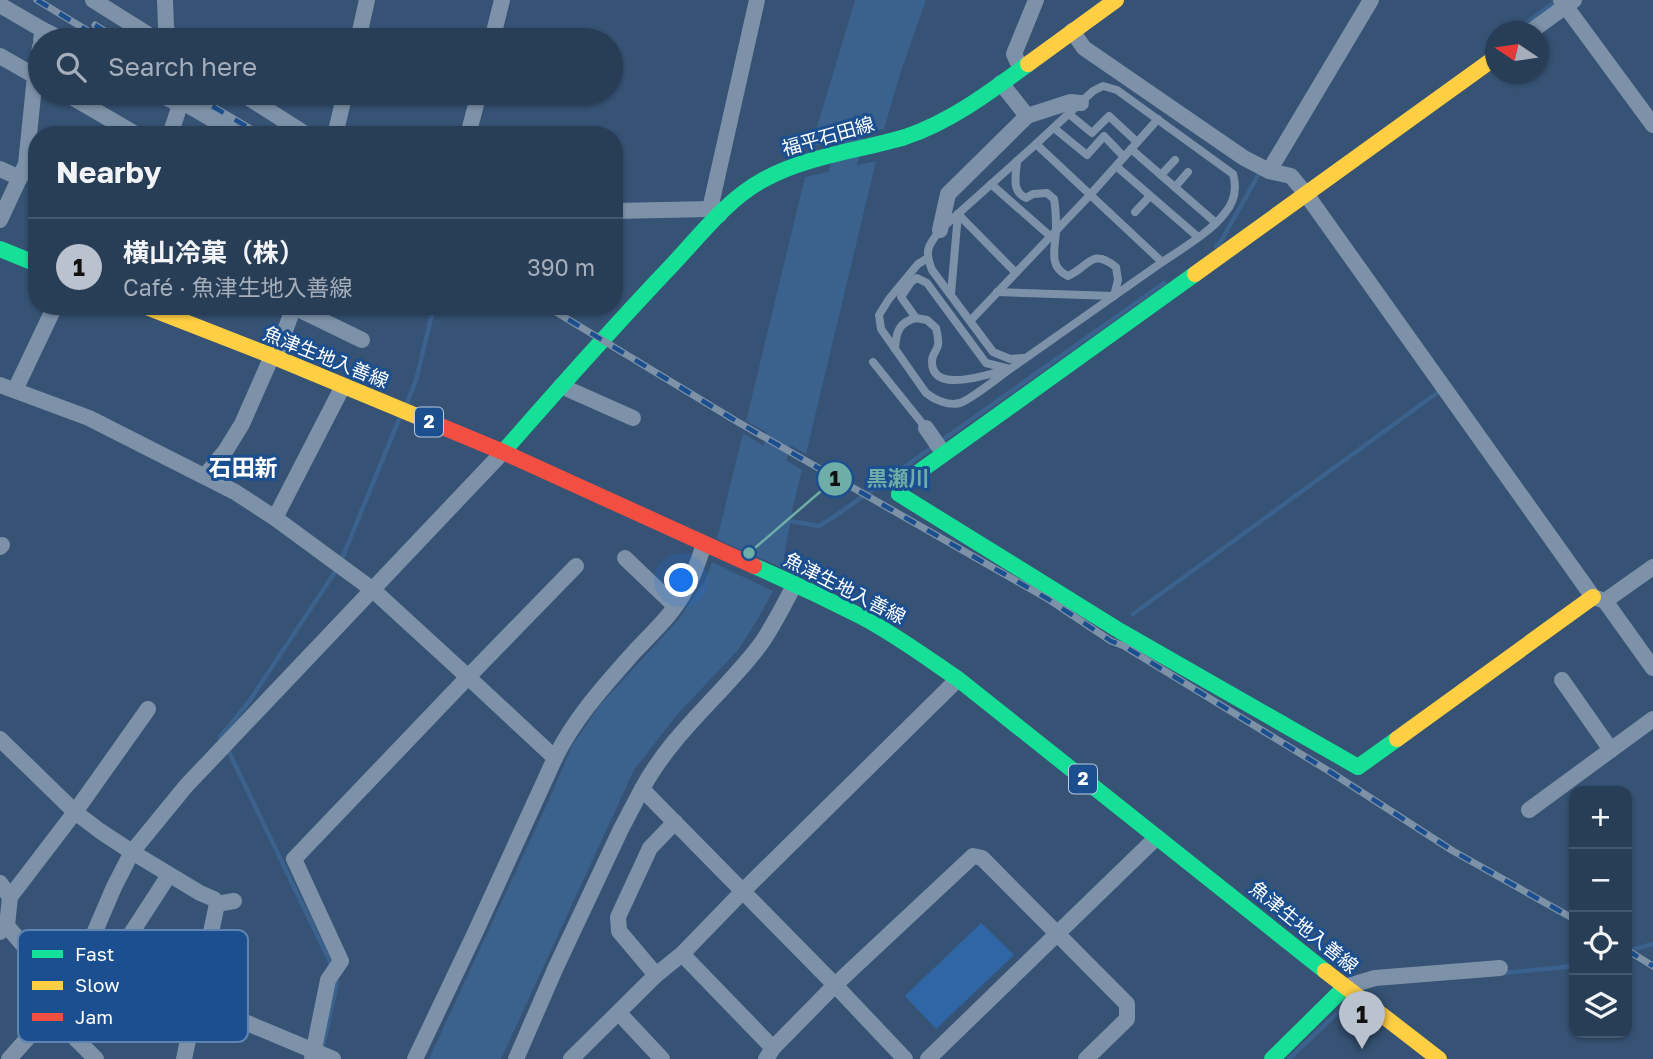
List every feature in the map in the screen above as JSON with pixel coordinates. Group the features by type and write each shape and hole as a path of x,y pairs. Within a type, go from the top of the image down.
{"main road":[{"name":"福平石田線","path":"503,452 714,212 753,186 793,166 907,136 951,116 1116,0"},
{"path":"1485,65 902,484 899,494 1120,631 1358,767 1599,599"},
{"path":"0,249 28,260"},
{"name":"魚津生地入善線","path":"167,315 503,452 864,618 958,679 1439,1059"},
{"path":"1272,1059 1346,987"}],"street":[{"path":"93,0 138,28"},
{"path":"165,0 166,28"},
{"path":"361,28 367,0"},
{"path":"495,28 502,0"},
{"path":"623,211 714,212 757,0"},
{"path":"1021,69 1014,54 1036,0"},
{"path":"1269,171 1371,0"},
{"path":"1544,21 1567,2 1653,125"},
{"path":"0,5 32,28"},
{"path":"1072,31 1084,48 1244,158 1269,171 1291,176 1599,599 1653,668"},
{"path":"0,56 28,71"},
{"path":"1001,83 1027,116"},
{"path":"940,230 948,194 1027,116 1070,102 1075,108"},
{"path":"31,126 34,105"},
{"path":"86,105 122,126"},
{"path":"173,126 180,105"},
{"path":"188,105 224,126"},
{"path":"260,105 293,126"},
{"path":"337,126 342,105"},
{"path":"470,126 476,105"},
{"path":"0,220 26,164 28,150"},
{"path":"0,169 20,178"},
{"path":"50,315 8,387 89,418 235,492 275,518 373,590 555,758"},
{"path":"205,476 242,425 291,315"},
{"path":"310,315 362,340"},
{"path":"275,518 343,386"},
{"path":"561,386 633,418"},
{"path":"926,428 944,454"},
{"path":"96,930 132,852 186,786 503,452"},
{"path":"415,1059 555,758 580,714 669,615 691,580 707,546"},
{"path":"625,558 675,606"},
{"path":"313,1054 328,980 341,961 294,859 576,566"},
{"path":"1599,599 1653,566"},
{"path":"516,1059 621,829 654,767 760,645 789,582"},
{"path":"571,1059 656,975 682,954 958,679"},
{"path":"1562,680 1611,750"},
{"path":"18,945 3,929 10,897 75,812 148,709"},
{"path":"1530,810 1653,719"},
{"path":"4,749 75,812 132,852 214,899 217,904 211,930"},
{"path":"642,789 905,1059"},
{"path":"656,975 618,931 618,917 650,848 675,822"},
{"path":"928,1059 1157,837"},
{"path":"682,954 769,1053 835,985 973,856 982,858 1128,1004 1127,1019 1086,1059"},
{"path":"134,930 169,875"},
{"path":"0,883 10,897"},
{"path":"217,904 234,901"},
{"path":"1346,987 1375,978 1500,968"},
{"path":"619,1013 662,1059"},
{"path":"248,1024 313,1054 333,1059"},
{"path":"9,1059 24,1042"},
{"path":"79,1042 96,1059"}],"lane":[{"path":"928,258 918,264 889,299 879,315 881,329 926,393 933,399 949,404 962,403 1115,296 1216,223 1226,212 1234,196 1236,183 1233,173 1117,90 1103,86 1093,91 940,230 929,246 928,258 932,270 993,352 1010,359 1026,358"},
{"path":"1075,108 1092,133 1109,116 1161,175 1216,223"},
{"path":"971,320 1158,119"},
{"path":"1054,128 1087,155 1104,136 1124,157"},
{"path":"1036,144 1162,262"},
{"path":"1161,175 1175,160"},
{"path":"1017,161 1015,180 1019,195 1026,198 1033,194 1047,193 1054,199 1053,255 1060,273 1068,276 1089,260 1098,257 1107,260 1116,267 1118,280 1115,296"},
{"path":"1116,166 1198,237"},
{"path":"1175,187 1188,172"},
{"path":"991,184 1053,233"},
{"path":"1135,212 1150,196"},
{"path":"958,214 1016,273"},
{"path":"951,294 958,214"},
{"path":"916,318 901,297 917,278 927,283 986,363 1010,369"},
{"path":"997,292 1115,296"},
{"path":"895,349 898,329 907,320 916,318 927,320 936,328 938,346 931,363 945,381 956,382 1010,369"},
{"path":"873,362 926,428"}],"shaded area":[{"path":"855,0 926,0 884,129 811,147"},
{"path":"876,161 806,454 746,421 805,177"},
{"path":"743,433 802,470 782,568 717,539"},
{"path":"712,562 773,591 759,617 739,649 677,715 634,770 501,1059 429,1059 572,746 599,706 678,620 705,581"},
{"path":"981,923 1014,955 936,1029 905,996"}],"waterway":[{"path":"1529,21 1556,1"},
{"path":"835,203 860,105"},
{"path":"1216,246 1260,172"},
{"path":"784,520 819,526 1164,283"},
{"path":"407,403 416,380 432,315"},
{"path":"1133,614 1441,390"},
{"path":"766,489 787,404"},
{"path":"341,561 400,417"},
{"path":"332,966 220,737 248,703 337,569"},
{"path":"1632,950 1653,944"},
{"path":"1502,973 1569,966"},
{"path":"322,1051 337,983 335,977"},
{"path":"1289,1059 1352,1002"}],"railway":[{"path":"37,0 83,28"},
{"path":"95,25 100,28"},
{"path":"210,105 246,126"},
{"path":"561,315 736,421 1048,599 1111,641 1124,646 1332,773 1453,851 1569,916"},
{"path":"1632,953 1653,966"}],"traffic: fast":[{"path":"503,452 705,229 750,188 797,165 922,131 969,105 1028,64"},
{"path":"0,249 28,260"},
{"path":"1195,274 902,484 899,494 1120,631 1358,767 1397,739"},
{"path":"754,566 875,624 958,679 1325,971"},
{"path":"1272,1059 1345,987"}],"traffic: slow":[{"path":"1028,64 1116,0"},
{"path":"1195,274 1485,65"},
{"path":"167,315 438,425"},
{"path":"1397,739 1593,597"},
{"path":"1325,971 1439,1059"}],"traffic: jam":[{"path":"438,425 754,566"}],"place":[{"name":"黒瀬川","path":"749,553"},
{"name":"横山冷菓（株）","path":"1362,1049"}],"district":[{"name":"石田新","path":"243,468"}]}
